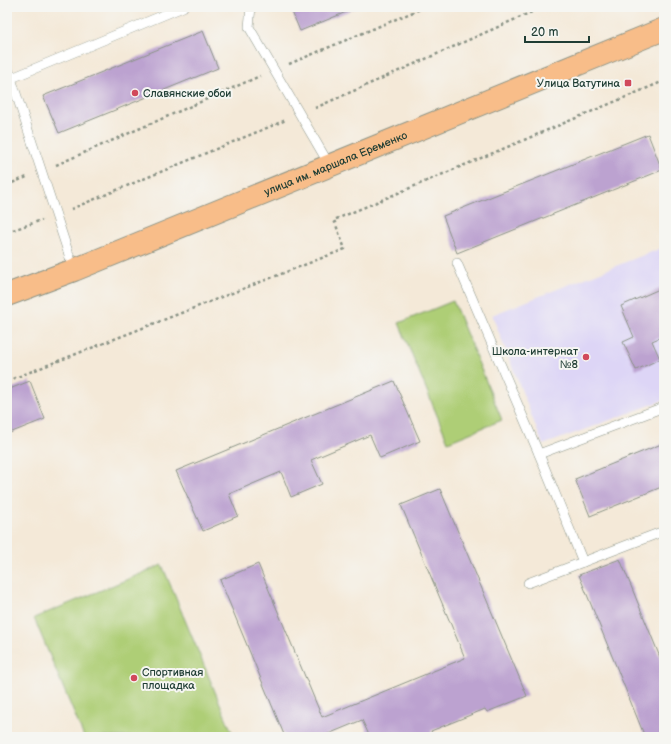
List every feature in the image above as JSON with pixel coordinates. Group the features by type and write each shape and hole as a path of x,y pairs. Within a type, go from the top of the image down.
{"highway":[{"name":"улица им. маршала Еременко","path":"7,295 74,270 664,29"}],"lane":[{"path":"9,80 183,7"},
{"path":"251,7 249,27 330,166"},
{"path":"7,66 9,80 42,172 74,270"},
{"path":"458,263 583,562"},
{"path":"539,454 664,407"},
{"path":"528,583 664,531"}],"path":[{"path":"7,185 42,172 274,70 425,7"},
{"path":"7,232 56,215 300,114 543,7"},
{"path":"7,381 345,249 334,220 664,81"}],"shaded area":[{"name":"Школа-интернат №8","path":"664,247 664,400 543,445 492,315"}],"green space":[{"path":"453,301 502,420 448,442 399,323"},
{"name":"Спортивная площадка","path":"162,565 234,737 84,737 34,618"}],"building":[{"path":"290,7 356,7 356,8 300,31"},
{"path":"203,31 218,68 59,133 43,96"},
{"path":"648,134 662,170 457,253 443,216"},
{"path":"664,287 664,336 652,341 660,359 636,370 623,342 634,337 621,306"},
{"path":"30,381 45,419 7,434 7,390"},
{"path":"394,381 420,441 380,458 370,435 311,460 322,484 291,497 281,472 229,494 238,516 203,531 176,471"},
{"path":"664,443 664,486 590,516 575,479"},
{"path":"440,489 527,696 487,712 485,709 431,731 434,737 370,737 362,720 321,737 285,737 220,580 258,564 322,717 465,658 401,505"},
{"path":"620,559 664,667 664,737 645,737 579,575"}],"place":[{"name":"Улица Ватутина","path":"628,83"},
{"name":"Славянские обои","path":"135,93"},
{"name":"Школа-интернат №8","path":"586,357"},
{"name":"Спортивная площадка","path":"134,678"}]}
